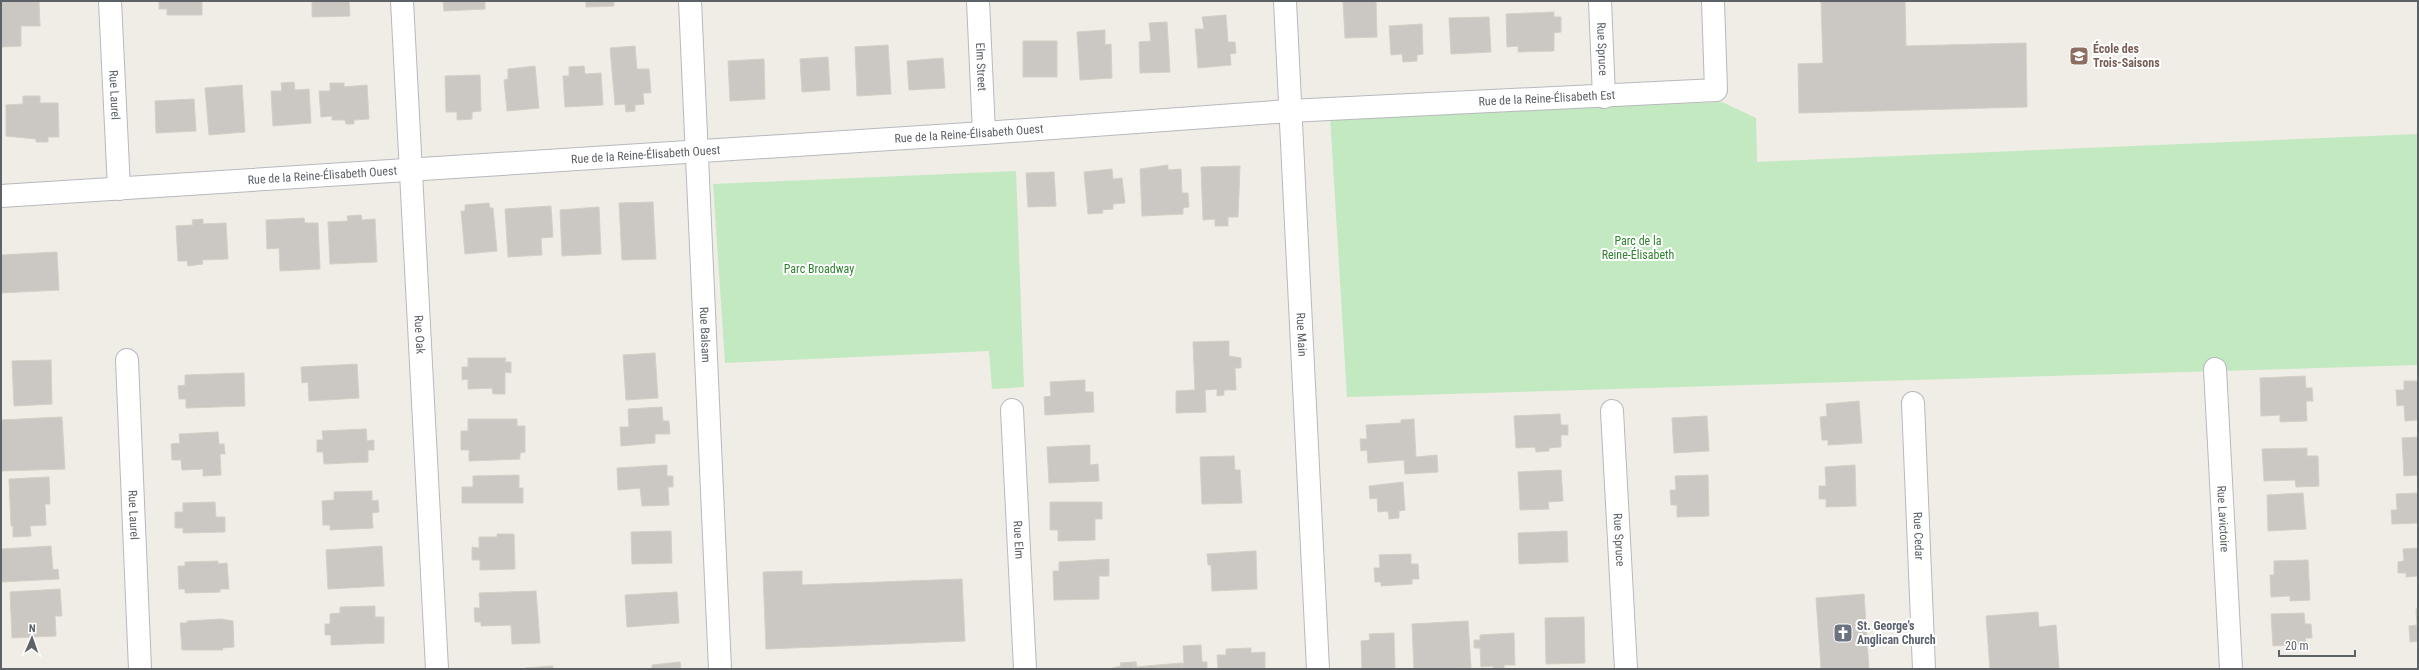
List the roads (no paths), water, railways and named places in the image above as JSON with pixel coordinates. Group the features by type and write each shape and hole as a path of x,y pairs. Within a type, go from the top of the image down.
{"street":[{"name":"Rue Laurel","path":"110,1 118,189"},
{"name":"Rue Oak","path":"402,1 437,669"},
{"name":"Rue Balsam","path":"690,1 720,669"},
{"name":"Elm Street","path":"978,1 984,133"},
{"name":"Rue Main","path":"1285,1 1289,111 1318,669"},
{"name":"Rue Spruce","path":"1600,1 1604,97"},
{"name":"Rue de la Reine-Élisabeth Est","path":"1289,111 1604,97 1716,90 1713,1"},
{"name":"Rue de la Reine-Élisabeth Ouest","path":"1,196 411,168 697,152 1289,111"},
{"name":"Rue Laurel","path":"127,360 140,669"},
{"name":"Rue Lavictoire","path":"2215,369 2231,669"},
{"name":"Rue Cedar","path":"1913,403 1924,669"},
{"name":"Rue Elm","path":"1012,410 1026,669"},
{"name":"Rue Spruce","path":"1612,410 1626,669"}],"place":[{"name":"École des Trois-Saisons","path":"2079,56"},
{"name":"St. George's Anglican Church","path":"1843,633"}],"park label":[{"name":"Parc de la Reine-Élisabeth","path":"1638,248"},
{"name":"Parc Broadway","path":"819,269"}]}
